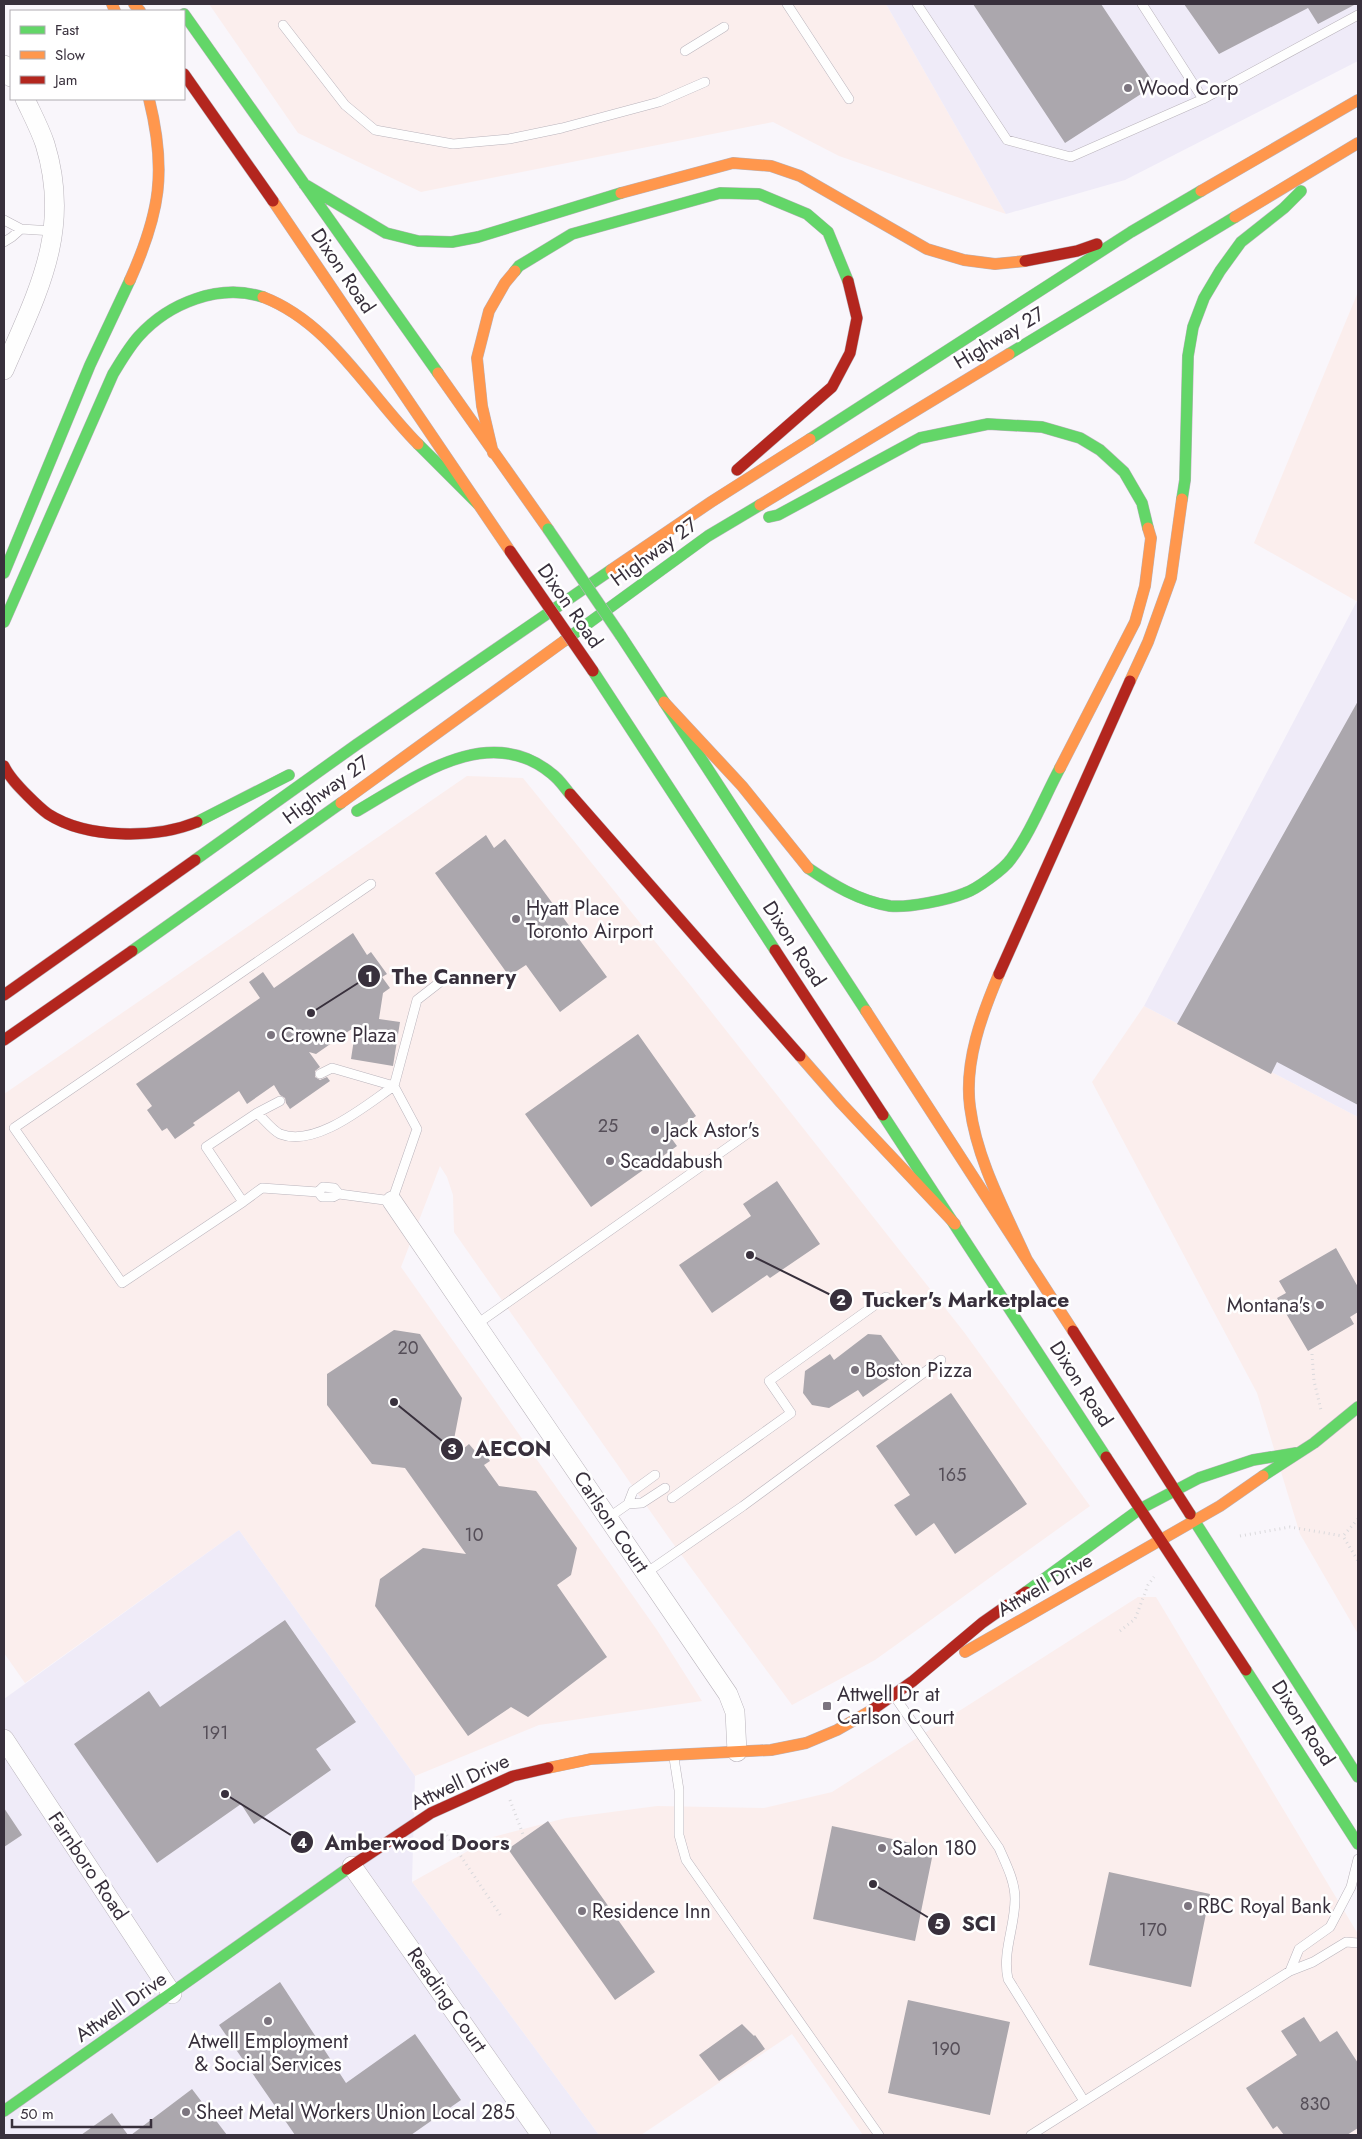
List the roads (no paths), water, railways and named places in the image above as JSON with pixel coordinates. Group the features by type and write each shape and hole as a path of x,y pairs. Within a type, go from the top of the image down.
{"main road":[{"name":"Dixon Road","path":"185,15 548,529 621,636 1027,1260 1174,1491 1195,1520 1350,1758 1358,1776"},
{"name":"Dixon Road","path":"185,75 593,671 1140,1509 1161,1538 1358,1844"},
{"path":"4,573 103,336 144,249 152,226 160,180 158,132 149,100"},
{"name":"Highway 27","path":"4,995 356,745 711,502 1131,232 1358,100"},
{"name":"Highway 27","path":"4,1040 291,839 708,536 1358,143"},
{"path":"1027,1260 988,1173 979,1146 970,1106 970,1074 977,1035 998,976 1148,642 1172,578 1185,480 1188,356 1193,327 1204,298 1220,271 1241,242 1284,208 1338,155"},
{"path":"304,184 386,233 418,241 452,242 478,237 617,194 733,163 772,166 800,176 927,250 964,260 995,264 1030,260 1077,251 1131,232"},
{"path":"493,453 482,406 477,358 490,311 506,282 519,266 572,234 720,192 759,194 807,214 828,232 846,272 857,318 850,353 832,388 742,464 711,502"},
{"path":"4,622 113,374 126,352 140,335 172,309 209,295 248,293 270,299 305,320 335,348 394,418 478,504"},
{"path":"664,702 742,786 806,868 860,898 892,906 932,902 967,893 1010,861 1022,842 1135,622 1145,586 1151,538 1142,503 1124,472 1100,450 1080,438 1042,427 1011,424 988,424 920,438 778,515 708,536"},
{"path":"4,766 7,773 25,793 48,814 84,829 116,835 180,829 209,818 303,768 356,745"},
{"path":"291,839 345,816 418,774 465,755 506,752 530,760 553,774 842,1103 955,1224"},
{"name":"Attwell Drive","path":"913,1681 1022,1621 1161,1538 1220,1506 1327,1433 1358,1407"},
{"name":"Attwell Drive","path":"4,2112 352,1866 431,1813 513,1776 591,1759 771,1750 806,1743 866,1715 913,1681 982,1623 1140,1509 1199,1478 1253,1460 1296,1453"}],"street":[{"path":"4,370 40,285 49,257 53,231 54,193 49,161 40,130 25,100"},
{"name":"Carlson Court","path":"392,1201 728,1694 735,1712 736,1752"},
{"name":"Farnboro Road","path":"4,1739 172,1994"},
{"name":"Reading Court","path":"352,1866 541,2135"}],"lane":[{"path":"787,4 849,99"},
{"path":"917,4 1007,140 1071,157 1203,99 1358,15"},
{"path":"1142,4 1203,99"},
{"path":"283,25 344,105 375,130 452,144 509,139 562,128 659,102 705,82"},
{"path":"685,51 724,27"},
{"path":"4,220 21,229 53,231"},
{"path":"4,242 21,229"},
{"path":"320,1074 332,1068 394,1086 417,1129 392,1201 339,1194 333,1197 322,1196 318,1192 262,1188 122,1283 14,1128 371,884"},
{"path":"257,1113 279,1133 298,1137 325,1131 394,1086 417,1000 444,979"},
{"path":"243,1202 206,1146 280,1100"},
{"path":"476,1324 754,1129"},
{"path":"672,1498 791,1413 769,1381 886,1296"},
{"path":"646,1573 743,1506 941,1360"},
{"path":"628,1504 633,1491 655,1475"},
{"path":"608,1518 628,1504 642,1503 665,1488"},
{"path":"894,1695 999,1848 1008,1869 1015,1898 1006,1952 1008,1980 1084,2101"},
{"path":"674,1756 679,1790 679,1835 686,1860 879,2135"},
{"path":"1290,1971 1299,1949 1330,1928 1351,1887 1358,1859"},
{"path":"1031,2135 1290,1971 1313,1962 1346,1942 1358,1943"}],"place":[{"name":"Wood Corp","path":"1128,88"},
{"name":"Hyatt Place Toronto Airport","path":"516,919"},
{"name":"The Cannery","path":"311,1013"},
{"name":"Crowne Plaza","path":"271,1035"},
{"name":"Jack Astor's","path":"655,1130"},
{"name":"Scaddabush","path":"610,1161"},
{"name":"Tucker's Marketplace","path":"750,1255"},
{"name":"Montana's","path":"1320,1305"},
{"name":"Boston Pizza","path":"855,1370"},
{"name":"AECON","path":"394,1402"},
{"name":"Attwell Dr at Carlson Court","path":"827,1706"},
{"name":"Amberwood Doors","path":"225,1794"},
{"name":"Salon 180","path":"882,1848"},
{"name":"SCI","path":"873,1884"},
{"name":"RBC Royal Bank","path":"1188,1906"},
{"name":"Residence Inn","path":"582,1911"},
{"name":"Atwell Employment & Social Services","path":"268,2021"},
{"name":"Sheet Metal Workers Union Local 285","path":"186,2112"}]}
